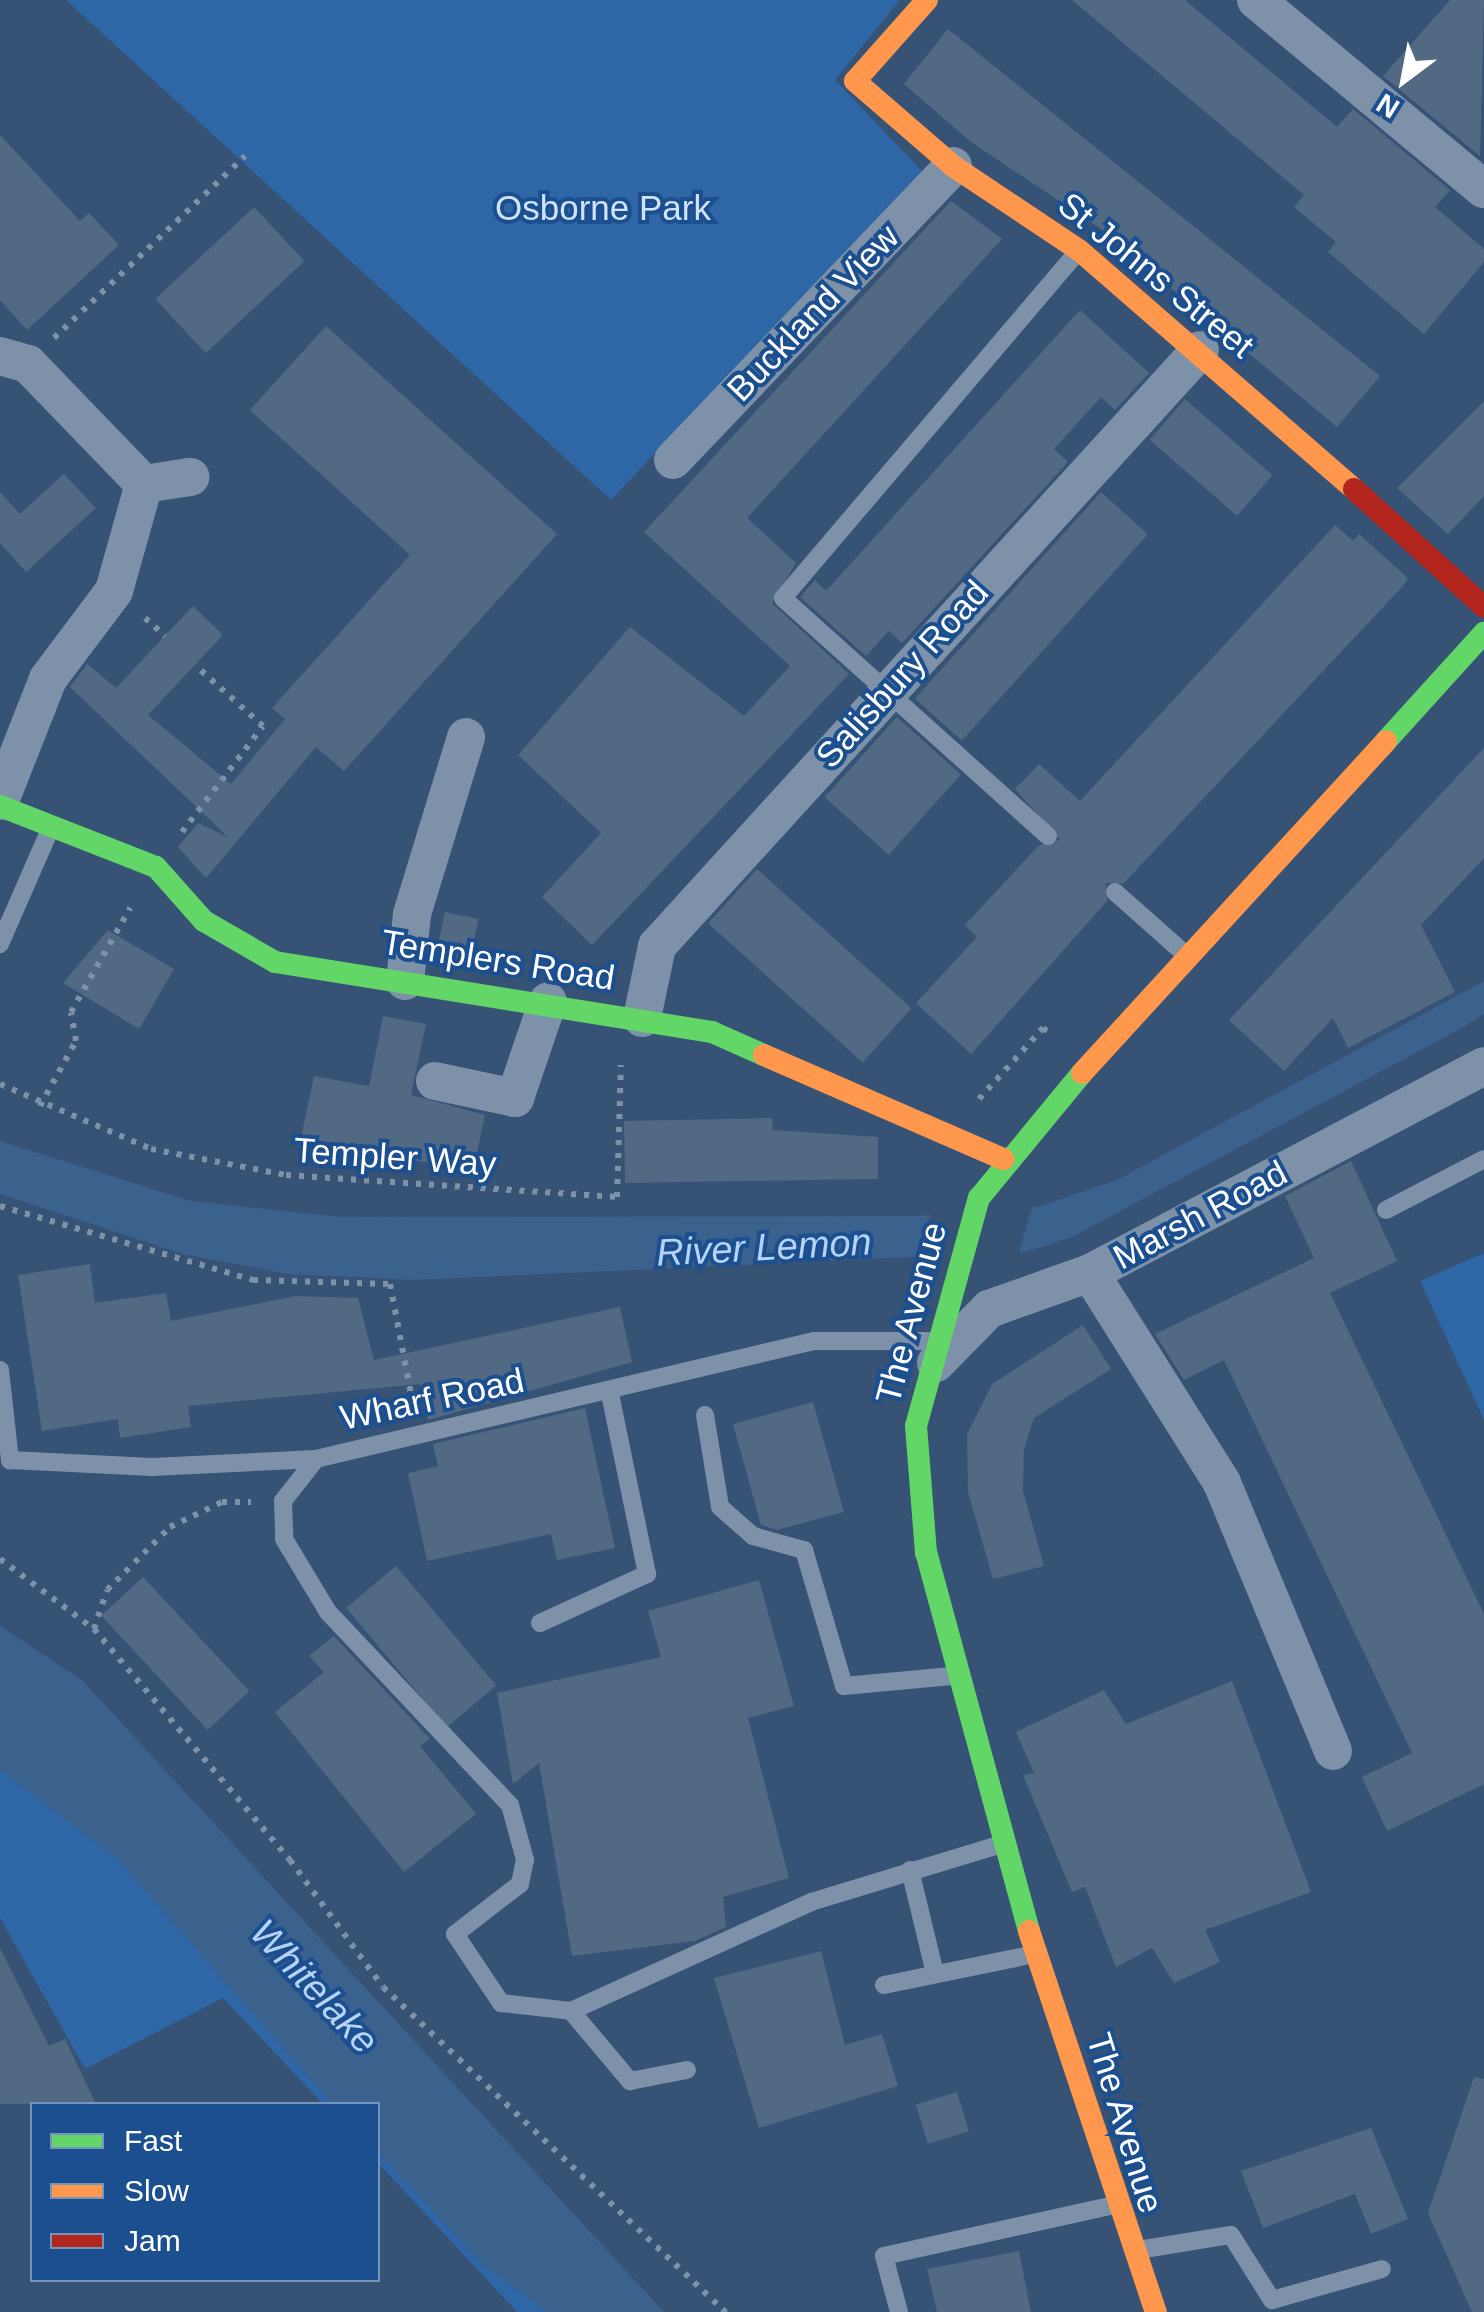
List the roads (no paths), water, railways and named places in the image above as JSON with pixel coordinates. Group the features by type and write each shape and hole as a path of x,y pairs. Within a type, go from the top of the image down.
{"street":[{"name":"St Johns Street","path":"926,0 855,81 952,166 1080,250 1200,350 1484,607"},
{"path":"1256,0 1484,189"},
{"name":"Buckland View","path":"673,460 952,166"},
{"name":"Salisbury Road","path":"642,1018 658,946 1200,350"},
{"path":"14,360 144,484"},
{"path":"144,484 190,477"},
{"path":"0,804 48,680 114,591 144,484"},
{"name":"The Avenue","path":"1147,2306 1035,1954 1007,1842 957,1674 914,1476 932,1357 978,1198 1003,1159 1484,632"},
{"path":"406,980 412,914 466,737"},
{"name":"Templers Road","path":"0,804 156,867 204,920 275,962 642,1018 787,1058 952,1130 1003,1159"},
{"path":"435,1081 515,1098 548,1001"},
{"name":"Marsh Road","path":"932,1357 989,1309 1090,1273 1484,1066"},
{"path":"1090,1273 1222,1483 1334,1751"}],"lane":[{"path":"1048,836 783,598 1080,250"},
{"path":"0,944 51,827"},
{"path":"1115,892 1189,958"},
{"path":"1386,1210 1484,1158"},
{"name":"Wharf Road","path":"571,2011 501,2003 455,1934 520,1884 526,1860 510,1805 328,1612 284,1539 283,1501 316,1458 420,1430 610,1393 814,1341 932,1357"},
{"path":"0,1370 10,1460 152,1467 316,1458"},
{"path":"540,1623 646,1574 610,1393"},
{"path":"706,1415 720,1507 754,1536 804,1550 844,1686 957,1674"},
{"path":"687,2070 630,2081 571,2011 811,1902 1007,1842"},
{"path":"910,1870 935,1974"},
{"path":"884,1985 1035,1954"},
{"path":"900,2312 884,2256 1114,2204"},
{"path":"1128,2251 1230,2234 1272,2300 1382,2269"}],"water":[{"name":"River Lemon","path":"1484,981 1484,1014 1460,1029 1074,1236 1026,1252 414,1280 288,1274 183,1254 0,1194 0,1141 191,1201 342,1217 916,1216 1041,1206 1117,1180"},
{"name":"Whitelake","path":"0,1626 82,1680 664,2312 548,2312 484,2265 380,2154 380,2102 331,2102 119,1860 0,1769"}],"park label":[{"name":"Osborne Park","path":"603,208"}]}
